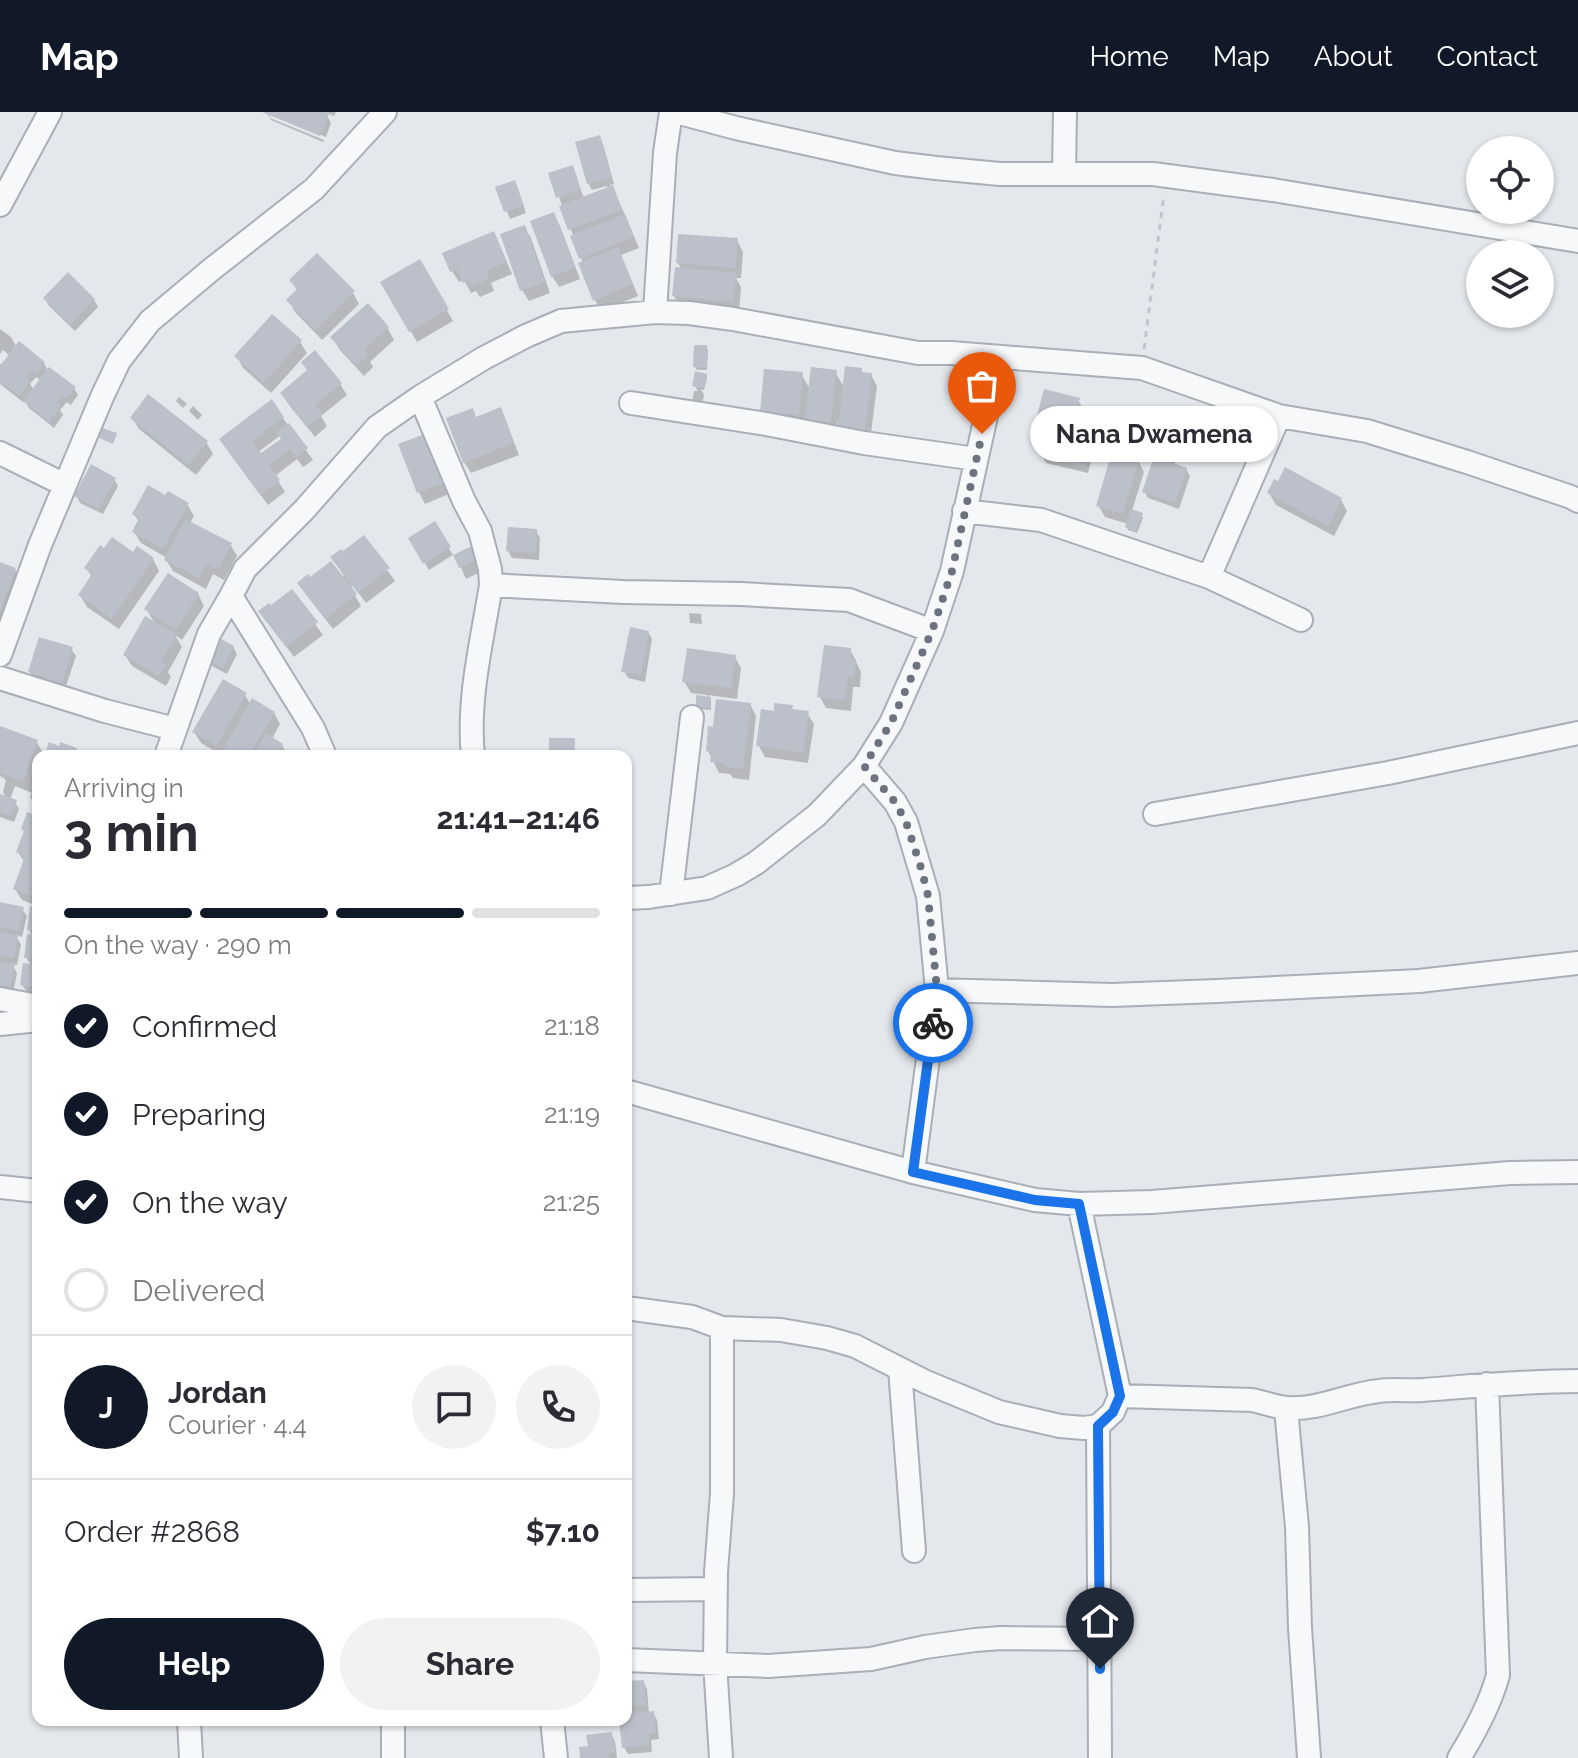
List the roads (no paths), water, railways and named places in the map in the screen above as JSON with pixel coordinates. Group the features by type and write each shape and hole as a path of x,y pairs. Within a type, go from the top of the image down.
{"street":[{"path":"0,205 50,112"},
{"path":"0,655 65,485 119,361 150,321 314,189 385,112"},
{"path":"655,312 665,153 674,112 895,163 1000,174 1167,176 1273,190 1578,241"},
{"path":"1064,174 1065,112"},
{"path":"168,750 209,634 245,569 304,510 377,427 484,358 561,321 655,312 733,319 918,353 1076,361 1142,368 1279,416 1367,431 1578,501"},
{"path":"632,897 707,888 756,863 817,815 864,766 891,723 932,631 952,571 999,357"},
{"path":"420,397 480,531 490,569 491,585 474,695 472,750"},
{"path":"631,403 976,459"},
{"path":"1209,577 1279,416"},
{"path":"0,453 65,485"},
{"path":"964,511 1041,520 1209,577 1301,620"},
{"path":"491,585 849,600 932,631"},
{"path":"231,596 313,728 322,750"},
{"path":"0,678 175,729"},
{"path":"671,894 692,717"},
{"path":"1155,814 1388,773 1578,733"},
{"path":"864,766 895,802 906,822 928,896 937,990 913,1172"},
{"path":"937,990 1112,995 1217,991 1419,981 1578,963"},
{"path":"0,999 32,1005"},
{"path":"0,1024 32,1021"},
{"path":"632,1093 913,1172 1035,1200 1079,1204 1152,1202 1510,1173 1578,1172"},
{"path":"0,1187 32,1190"},
{"path":"632,1309 692,1317 722,1328 781,1330 827,1338 855,1346 926,1382 999,1412 1060,1426 1098,1426 1113,1412 1120,1396 1079,1204"},
{"path":"721,1758 715,1663 722,1493 722,1328"},
{"path":"900,1369 914,1551"},
{"path":"1120,1396 1252,1400 1286,1409 1327,1404 1363,1392 1578,1381"},
{"path":"1459,1758 1493,1695 1498,1675 1487,1384"},
{"path":"1286,1409 1297,1527 1309,1758"},
{"path":"1098,1426 1100,1758"},
{"path":"632,1590 716,1589"},
{"path":"632,1660 768,1666 858,1660 939,1645 1001,1638 1100,1639"},
{"path":"189,1726 191,1758"},
{"path":"393,1726 393,1758"},
{"path":"553,1726 556,1758"}],"place":[{"name":"Nana Dwamena","path":"982,434"}]}
